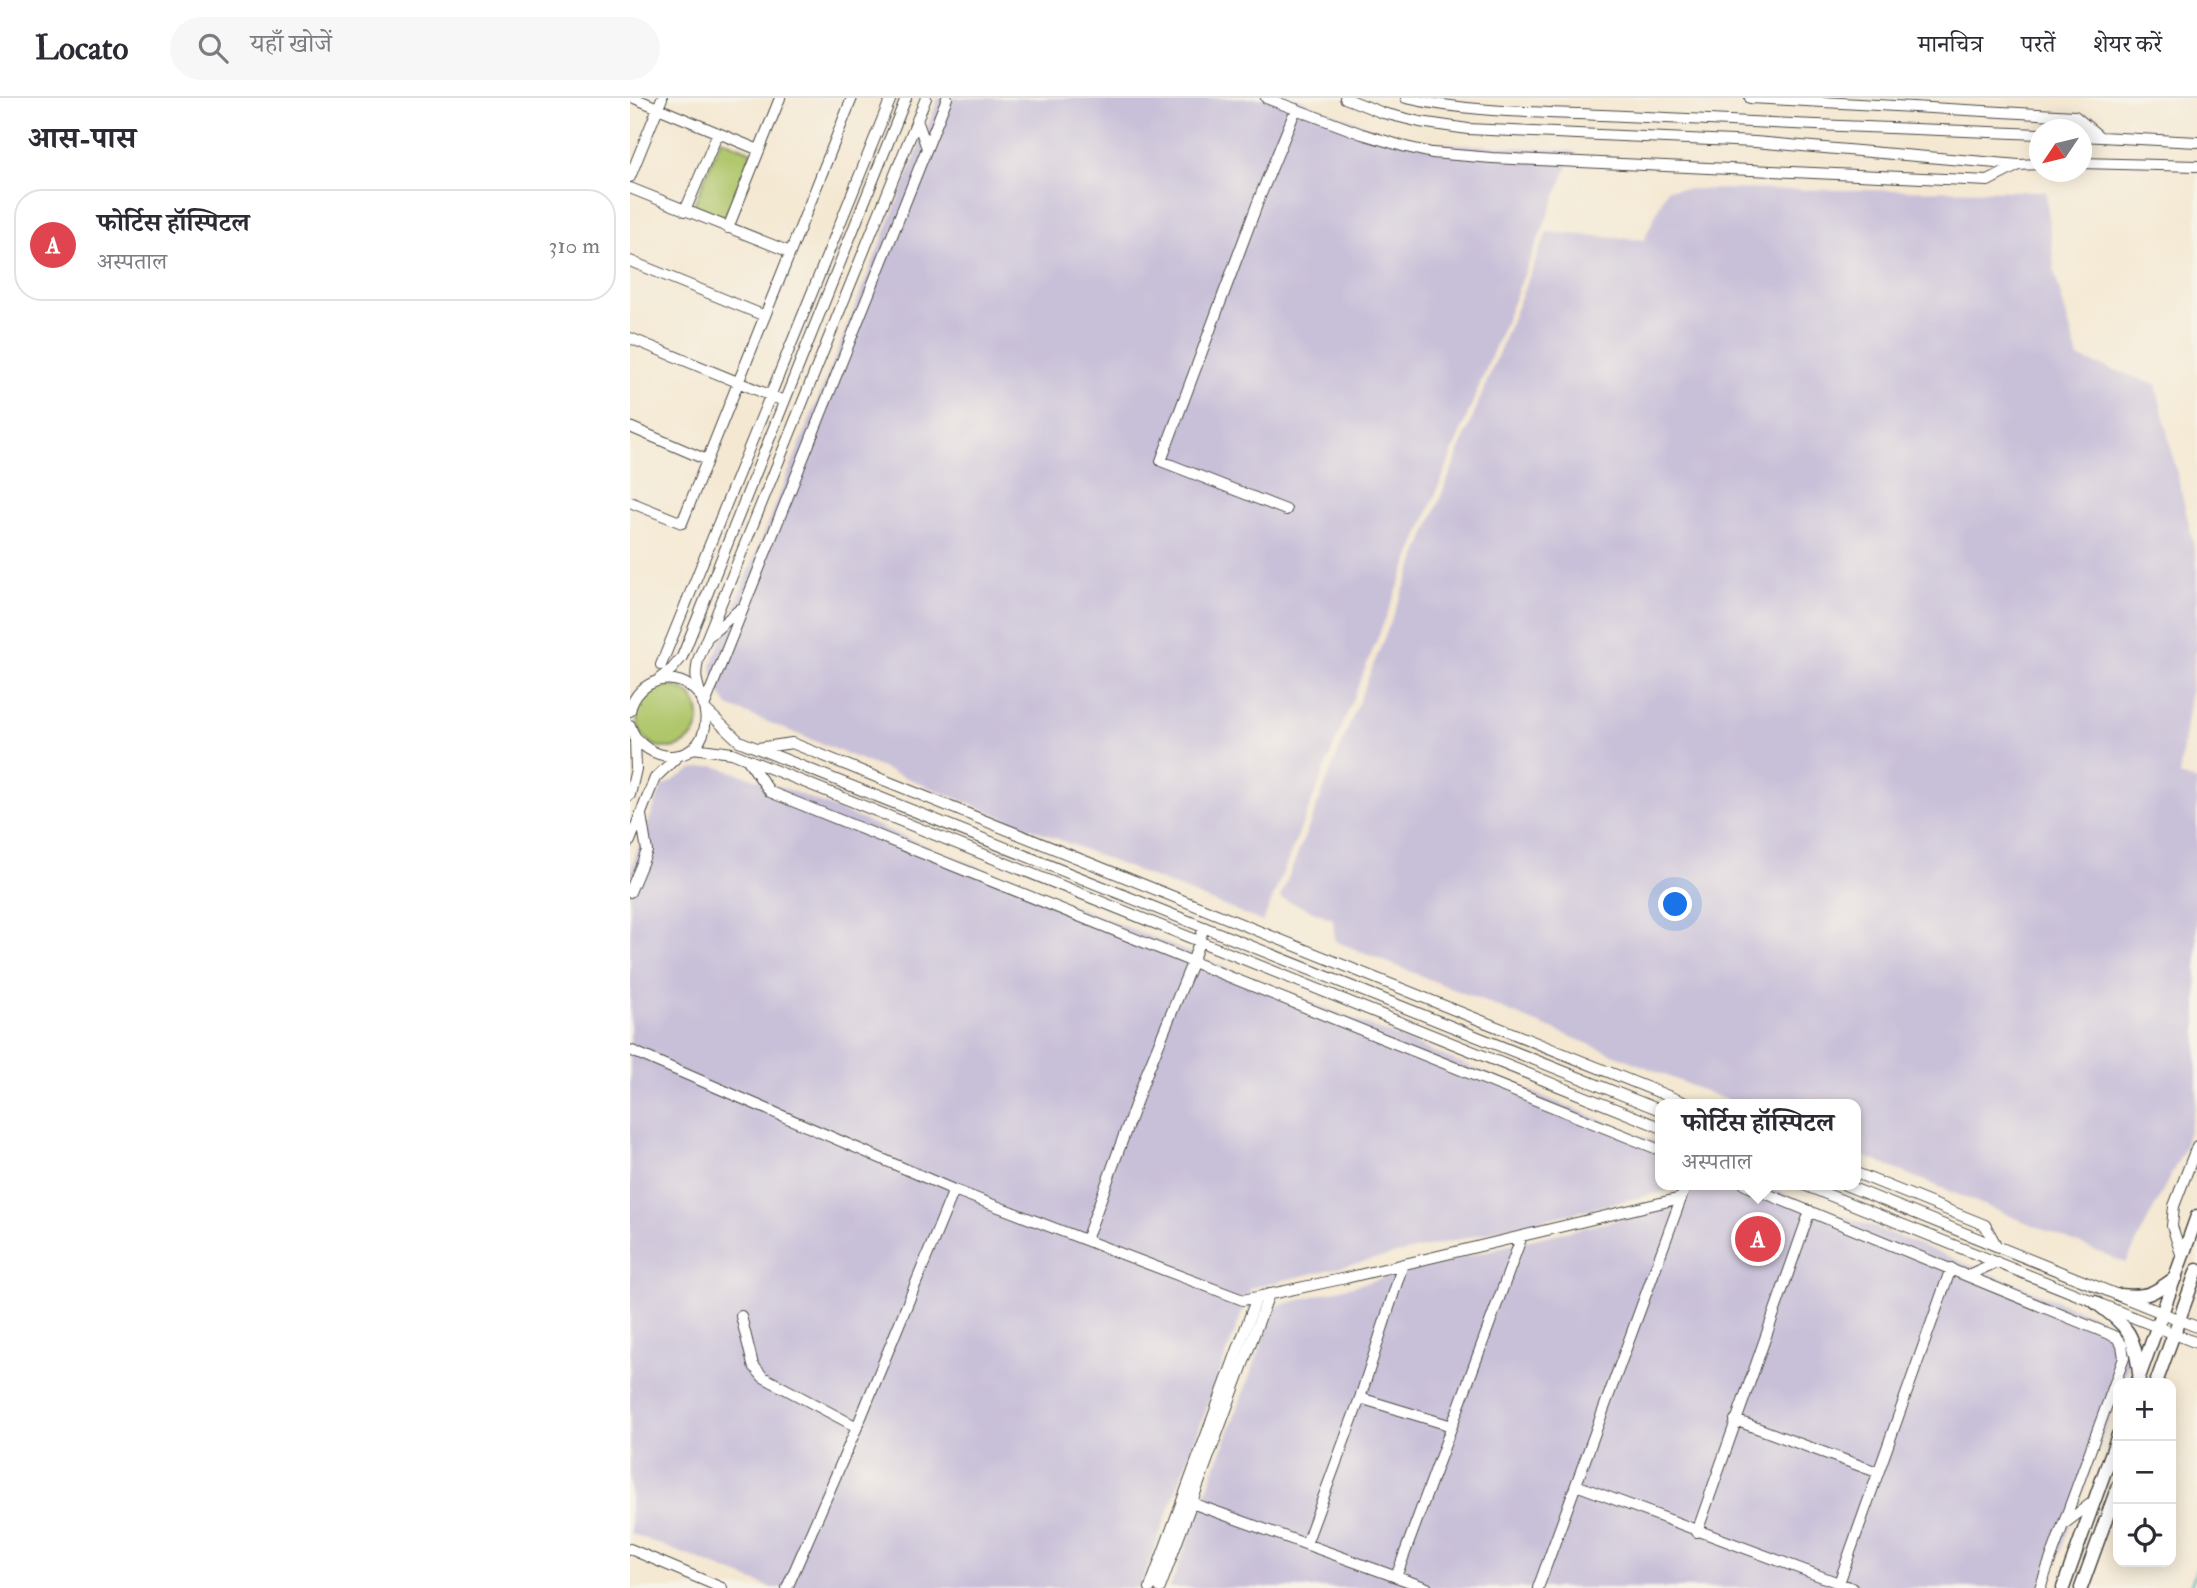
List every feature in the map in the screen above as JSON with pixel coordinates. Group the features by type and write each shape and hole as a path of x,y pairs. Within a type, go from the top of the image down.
{"main road":[{"path":"2139,1378 2197,1216"},
{"path":"2158,1378 2197,1270"},
{"path":"2120,1295 2140,1297 2152,1294 2176,1277"},
{"path":"2095,1301 2122,1323 2133,1336 2138,1378"},
{"path":"2063,1588 2116,1441"},
{"path":"2081,1588 2113,1500"}],"street":[{"path":"634,98 660,103 718,133 759,150"},
{"path":"728,228 780,98"},
{"path":"630,502 682,523 852,98"},
{"path":"661,665 891,98"},
{"path":"630,689 644,687 659,680 682,657 906,98"},
{"path":"635,738 650,752 668,757 693,748 702,736 707,719 695,678 698,660 926,98"},
{"path":"705,705 947,98"},
{"path":"1266,98 1406,148 1432,153 1988,181 2019,164"},
{"path":"1345,98 1383,113 1468,129 1755,142 2029,164"},
{"path":"1406,98 1482,108 2029,134"},
{"path":"1750,98 2076,116 2100,137"},
{"path":"630,177 660,103"},
{"path":"1286,510 1161,461 1261,194 1296,109"},
{"path":"879,128 898,118"},
{"path":"917,120 927,148"},
{"path":"685,211 718,133"},
{"path":"2092,137 2197,142"},
{"path":"2092,163 2197,166"},
{"path":"630,188 790,252"},
{"path":"630,261 765,316"},
{"path":"630,338 784,401"},
{"path":"630,427 707,460"},
{"path":"689,597 697,620"},
{"path":"706,639 743,606"},
{"path":"659,680 673,679 688,684 739,741 1655,1108"},
{"path":"630,711 632,703 644,687"},
{"path":"630,726 635,738 636,769 630,795"},
{"path":"758,748 792,743 1676,1099"},
{"path":"693,748 732,753 1655,1125"},
{"path":"630,841 656,778 679,755"},
{"path":"747,759 770,792 1655,1148"},
{"path":"630,892 647,851 640,815"},
{"path":"1086,1240 1204,927"},
{"path":"630,1050 954,1190 1243,1300 1681,1198"},
{"path":"2183,1258 2172,1226 2173,1216 2197,1146"},
{"path":"1861,1174 1985,1225 1996,1245"},
{"path":"787,1588 857,1427 954,1190"},
{"path":"1538,1588 1684,1190"},
{"path":"1758,1190 2116,1337 2122,1345 2124,1358 2040,1588"},
{"path":"1817,1190 2197,1343"},
{"path":"1858,1190 2197,1327"},
{"path":"1697,1532 1810,1211"},
{"path":"1396,1577 1522,1236"},
{"path":"1968,1275 1997,1262"},
{"path":"1306,1544 1360,1398 1403,1264"},
{"path":"1839,1583 1951,1268"},
{"path":"1150,1588 1269,1294"},
{"path":"1160,1588 1257,1297"},
{"path":"741,1316 753,1365 763,1377 857,1427"},
{"path":"1360,1398 1452,1426"},
{"path":"1735,1420 1877,1472"},
{"path":"1576,1485 1852,1588"},
{"path":"1187,1501 1427,1588"},
{"path":"2063,1524 2094,1501"},
{"path":"630,1549 722,1588"}],"shaded area":[{"path":"939,98 1296,98 1394,137 1454,144 1574,151 1263,922 728,706 718,690 711,666"},
{"path":"1667,189 2046,191 2055,274 2078,358 2156,384 2197,559 2197,644 2179,776 2197,781 2197,1098 2184,1149 2126,1263 1861,1155 1861,1099 1724,1099 1335,941 1333,919 1280,898 1547,232 1644,240"},
{"path":"714,766 784,788 1655,1142 1655,1190 1666,1190 1251,1288 1140,1588 772,1588 630,1533 630,870 662,787 693,769"},
{"path":"1692,1190 1774,1190 1920,1245 2097,1317 2118,1329 2129,1346 2128,1366 2124,1378 2113,1378 2113,1408 2047,1588 1170,1588 1276,1306 1529,1240 1685,1205"}],"green space":[{"path":"721,139 752,152 724,220 693,207"},
{"path":"662,686 674,686 690,695 697,705 697,729 690,739 674,748 662,748 651,743 642,734 637,723 637,711 642,700 651,691"}],"waterway":[{"path":"2190,1588 2197,1567"}],"place":[{"name":"फोर्टिस हॉस्पिटल","path":"1758,1239"}]}
